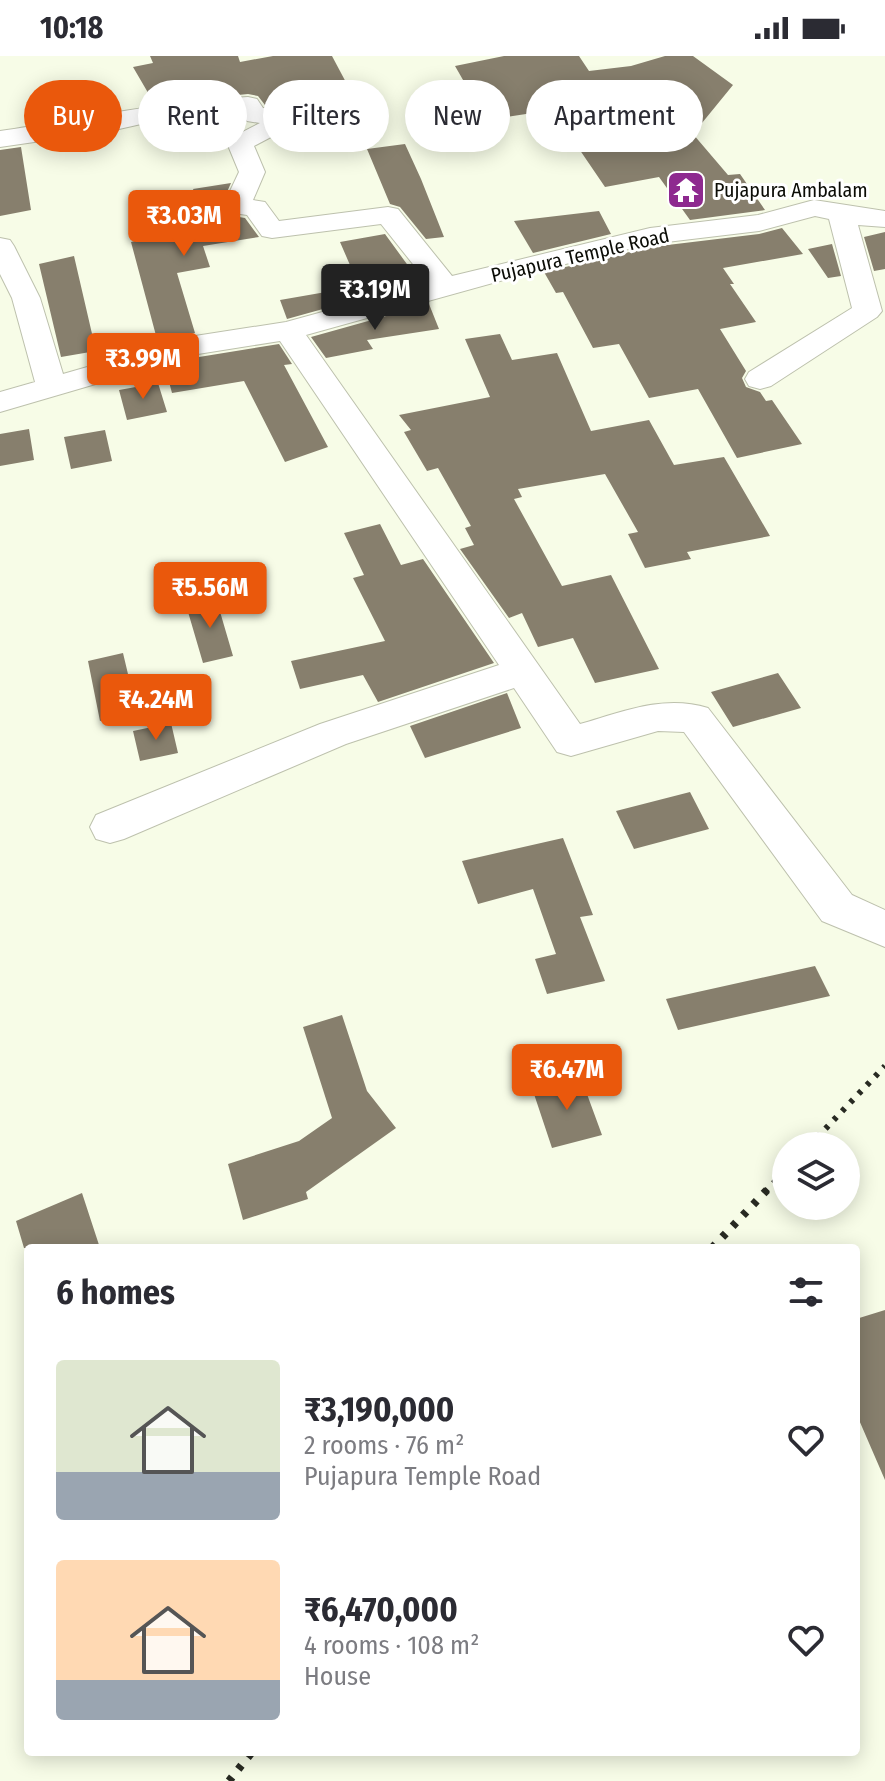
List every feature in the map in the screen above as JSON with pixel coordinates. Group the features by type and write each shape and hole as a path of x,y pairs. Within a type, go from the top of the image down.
{"street":[{"path":"0,139 186,107 248,104 256,116 277,113 281,122 240,143 252,172 237,206 255,208 272,230 388,215 446,287"},
{"name":"Pujapura Temple Road","path":"0,402 195,345 288,331 446,287 650,236 759,223 814,208 885,219"},
{"path":"760,379 867,311 841,211"},
{"path":"0,246 26,298 52,387"},
{"path":"288,331 571,741 658,716 695,718 837,908 885,929"},
{"path":"110,827 333,734 522,671"}],"building":[{"path":"150,56 238,56 240,62 273,56 332,56 345,80 263,80 263,102 258,96 247,94 247,80 141,80 133,67 153,63"},
{"path":"504,56 579,56 589,71 631,66 665,56 693,56 733,85 703,122 703,80 526,80 526,114 510,116 510,80 463,80 455,66"},
{"path":"405,144 405,152 409,152 444,237 426,239 400,207 390,204 368,152 389,152 389,146"},
{"path":"703,146 728,175 740,174 765,210 690,220 659,177 605,187 581,152 703,152"},
{"path":"21,147 31,210 0,216 0,150"},
{"path":"231,183 220,208 227,215 245,218 259,237 203,246 210,267 177,273 195,333 158,343 131,242 176,232 172,211 200,208 193,189"},
{"path":"599,211 611,234 533,253 514,221"},
{"path":"782,228 803,254 723,268 756,322 720,329 746,371 742,378 746,387 760,392 766,401 772,400 802,444 737,458 698,389 649,398 619,344 593,348 563,292 556,293 544,272 651,247 759,234"},
{"path":"885,232 885,269 874,271 864,237"},
{"path":"385,234 420,282 287,319 280,300 349,288 343,274 353,272 340,242"},
{"path":"832,244 841,276 828,278 808,249"},
{"path":"74,256 96,351 61,357 39,264"},
{"path":"429,304 439,329 367,340 373,349 326,358 311,337"},
{"path":"500,334 512,360 557,353 591,431 649,420 674,465 724,457 770,536 687,552 691,559 645,568 628,534 638,532 605,474 518,489 522,497 514,499 562,586 611,575 659,669 595,683 573,638 538,647 522,613 509,618 460,549 474,545 465,528 471,526 438,468 427,471 404,432 411,430 399,415 490,397 465,339"},
{"path":"279,344 292,364 284,365 328,447 285,462 244,381 172,393 165,367 199,357"},
{"path":"158,383 167,412 127,420 119,390"},
{"path":"29,429 34,460 0,466 0,434"},
{"path":"105,430 112,461 71,469 64,437"},
{"path":"380,524 401,565 423,559 494,663 378,702 363,675 300,689 291,661 385,641 353,578 364,575 344,533"},
{"path":"216,598 233,656 203,663 186,605"},
{"path":"123,653 137,712 100,721 88,661"},
{"path":"778,673 801,708 733,727 711,692"},
{"path":"507,693 521,728 425,758 410,726"},
{"path":"171,723 178,753 140,761 133,731"},
{"path":"690,792 709,829 634,849 616,811"},
{"path":"563,838 593,915 580,917 605,981 547,994 535,959 556,954 533,889 478,904 462,861"},
{"path":"815,966 830,996 678,1030 666,999"},
{"path":"342,1015 367,1091 396,1128 306,1192 308,1199 243,1220 228,1164 299,1141 332,1118 303,1027"},
{"path":"580,1075 602,1135 552,1148 532,1088"},
{"path":"82,1193 99,1244 24,1244 24,1248 16,1221"},
{"path":"885,1310 885,1480 860,1422 860,1318"}],"railway":[{"path":"822,1132 885,1066"},
{"path":"765,1192 772,1185"},
{"path":"716,1244 767,1190"},
{"path":"229,1781 249,1756"}],"place":[{"name":"Pujapura Ambalam","path":"686,190"}]}
